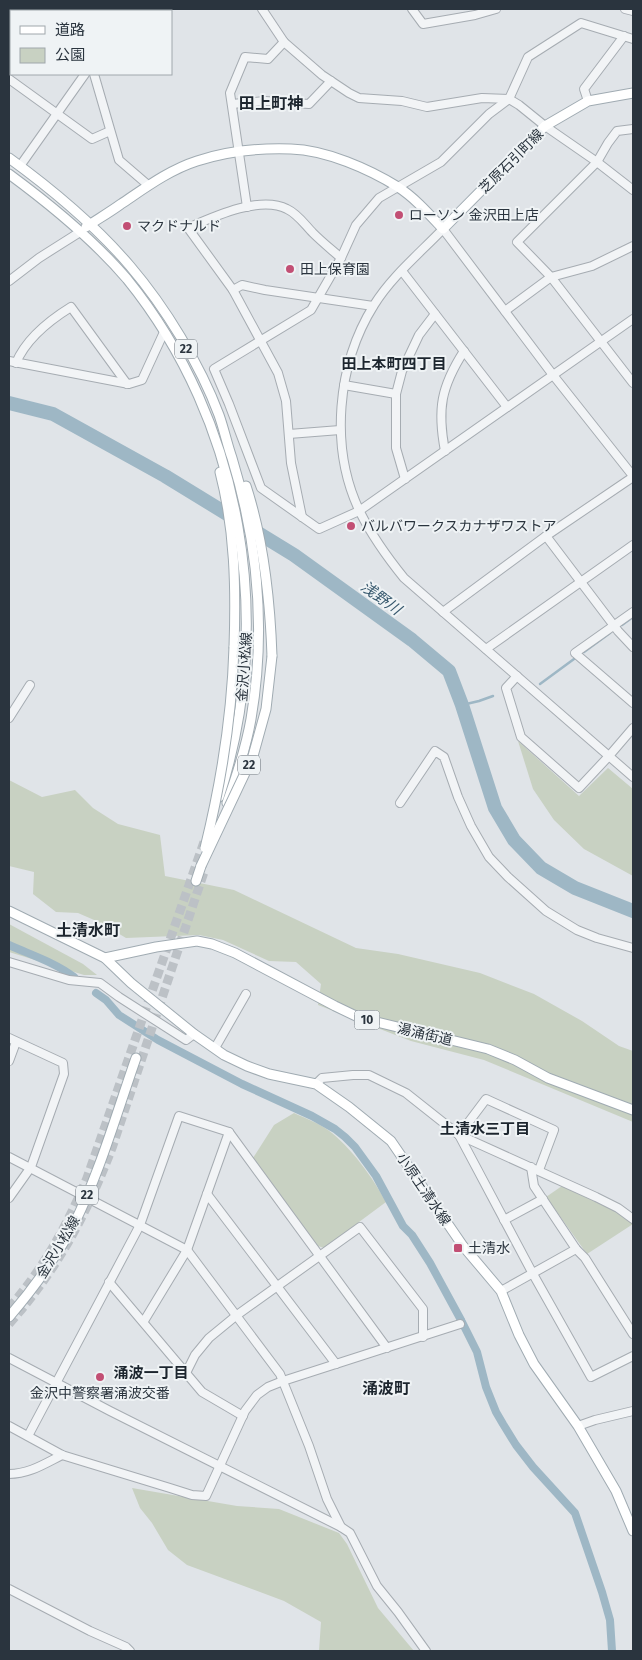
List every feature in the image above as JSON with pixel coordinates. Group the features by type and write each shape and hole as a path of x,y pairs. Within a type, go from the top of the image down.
{"main road":[{"name":"芝原石引町線","path":"443,229 545,126 588,102 633,94"},
{"path":"80,232 148,185 171,172 197,161 239,151 292,149 344,161 375,174 399,188 421,206 443,229"},
{"name":"22","path":"9,158 47,187 90,224 146,288 181,340 202,376 234,449 266,574 270,606 272,656 266,709 248,769 201,866"},
{"name":"22","path":"9,174 35,193 96,246 126,279 164,332 201,404 226,484 234,554 234,647 222,761 208,835 196,881"},
{"name":"金沢小松線","path":"226,484 243,560 247,618 244,681 241,709 230,764 208,844 240,766 251,720 255,688 258,606 256,568 247,498"},
{"name":"小原土清水線","path":"9,910 105,958 121,974 194,1034 224,1055 269,1074 316,1084 349,1107 391,1141 446,1224 501,1291 519,1335 534,1364 578,1426 616,1491 633,1531"},
{"name":"湯涌街道","path":"105,958 189,942 197,941 212,944 235,952 310,994 360,1018 488,1049 548,1078 633,1110"},
{"name":"金沢小松線","path":"9,1317 48,1268 73,1226 86,1198 136,1058"}],"street":[{"path":"262,9 284,42 349,94 359,98 402,101 427,107 482,98 509,99 520,105 545,126 633,190"},
{"path":"412,9 423,24 473,12 496,9"},
{"path":"625,9 633,11"},
{"path":"202,376 311,310 341,258 356,225 379,198 441,162 489,114 509,99 528,57 581,23 633,39"},
{"path":"588,102 584,89 624,36"},
{"path":"247,207 230,93 246,57 268,59 284,42"},
{"path":"20,166 84,75"},
{"path":"94,75 119,160 148,185"},
{"path":"9,79 92,139 110,131"},
{"path":"232,104 265,101 309,104 331,80"},
{"path":"633,129 617,132 597,162 517,242 551,278 633,383"},
{"path":"302,517 291,463 286,401 278,373 233,290 188,228 214,216 247,207 273,205 287,208 296,215 341,258"},
{"path":"443,612 546,536 633,476 443,229 384,291 373,306 352,349 344,384 340,430 347,477 359,511 381,549 404,578 443,612 486,649 633,777"},
{"path":"9,281 39,258 80,232"},
{"path":"505,311 551,278 592,266 633,246"},
{"path":"402,271 507,408"},
{"path":"233,290 242,285 373,306"},
{"path":"13,362 19,357 30,341 54,318 71,307 127,384"},
{"path":"405,479 396,448 396,394 402,371 419,335 435,314"},
{"path":"214,369 260,488 319,529 359,511 633,319"},
{"path":"13,362 127,384 142,380 164,332"},
{"path":"445,451 441,413 443,395 452,369 464,351"},
{"path":"344,384 396,394"},
{"path":"289,434 340,430"},
{"path":"546,536 613,626 633,647"},
{"path":"486,649 633,545"},
{"path":"633,612 575,653 633,703"},
{"path":"517,676 506,688 521,737 579,788 633,728"},
{"path":"9,718 30,685"},
{"path":"400,803 436,750 444,757 458,797 471,826 489,857 508,877 546,912 577,930 633,948"},
{"path":"9,962 69,980 100,983 186,1040 194,1034"},
{"path":"214,1048 246,994"},
{"path":"9,1038 63,1063 65,1068 31,1167 9,1198"},
{"path":"9,1061 16,1042"},
{"path":"316,1084 322,1078 369,1075 406,1093 459,1135 535,1168 618,1208 633,1219"},
{"path":"459,1135 486,1099 554,1130 535,1168 534,1186 576,1249 585,1258 633,1334"},
{"path":"28,1436 140,1225 179,1116 229,1132 387,1348"},
{"path":"144,1321 187,1250 229,1132"},
{"path":"459,1135 590,1376 633,1356"},
{"path":"9,1157 187,1250 280,1374 309,1446 327,1499 342,1527"},
{"path":"207,1194 336,1364"},
{"path":"504,1220 543,1199"},
{"path":"186,1373 195,1355 209,1338 237,1315 360,1227 423,1309 422,1337"},
{"path":"501,1291 576,1249"},
{"path":"110,1282 202,1392 243,1416"},
{"path":"9,1426 62,1455 170,1488 206,1496 243,1416 256,1395 268,1387 283,1381 460,1324"},
{"path":"9,1358 342,1527 350,1533 377,1586 426,1651"},
{"path":"578,1426 595,1420 633,1412"},
{"path":"9,1474 22,1474 62,1455"},
{"path":"9,1590 126,1647 130,1651"},
{"path":"418,1640 422,1651"}],"green space":[{"path":"518,741 579,796 608,768 633,789 633,876 584,849 554,820 533,789"},
{"path":"9,780 42,797 75,790 93,808 118,824 160,835 165,876 234,890 356,948 398,954 480,973 534,994 582,1021 619,1046 633,1051 633,1122 484,1060 411,1041 318,1005 321,984 296,962 269,961 223,940 199,935 126,938 101,923 78,913 56,912 33,894 34,872 9,866"},
{"path":"9,924 83,964 97,975 84,975 9,952"},
{"path":"294,1113 324,1127 337,1137 368,1173 386,1202 324,1248 318,1246 253,1158 274,1125"},
{"path":"562,1186 617,1212 633,1224 587,1254 546,1197"},
{"path":"132,1488 237,1506 279,1509 339,1533 347,1544 378,1608 414,1651 319,1651 321,1622 284,1601 187,1565 168,1550 152,1523 140,1508"}],"waterway":[{"name":"浅野川","path":"9,403 53,414 165,476 294,555 412,640 449,671 462,705 495,808 514,840 541,868 575,888 633,911"},
{"path":"622,625 633,617"},
{"path":"584,652 610,633"},
{"path":"540,684 574,659"},
{"path":"462,705 493,696"},
{"path":"9,945 50,963 74,977"},
{"path":"96,993 106,1000 119,1015 158,1040 242,1084 312,1116 345,1137 355,1147 376,1176 403,1226 412,1235 430,1263 461,1320"},
{"path":"462,1322 477,1352 486,1387 503,1424 533,1467 575,1513 610,1620 612,1651"}],"tunnel":[{"path":"9,1308 33,1278 53,1246 87,1178 204,842"},
{"path":"9,1324 56,1263 92,1197 112,1148 204,872"}],"place":[{"name":"ローソン 金沢田上店","path":"399,215"},
{"name":"マクドナルド","path":"127,226"},
{"name":"田上保育園","path":"290,269"},
{"name":"バルバワークスカナザワストア","path":"351,526"},
{"name":"土清水","path":"458,1248"},
{"name":"金沢中警察署涌波交番","path":"100,1377"}],"district":[{"name":"田上町神","path":"271,103"},
{"name":"田上本町四丁目","path":"394,364"},
{"name":"土清水町","path":"88,930"},
{"name":"土清水三丁目","path":"485,1129"},
{"name":"涌波一丁目","path":"151,1373"},
{"name":"涌波町","path":"386,1388"}]}
